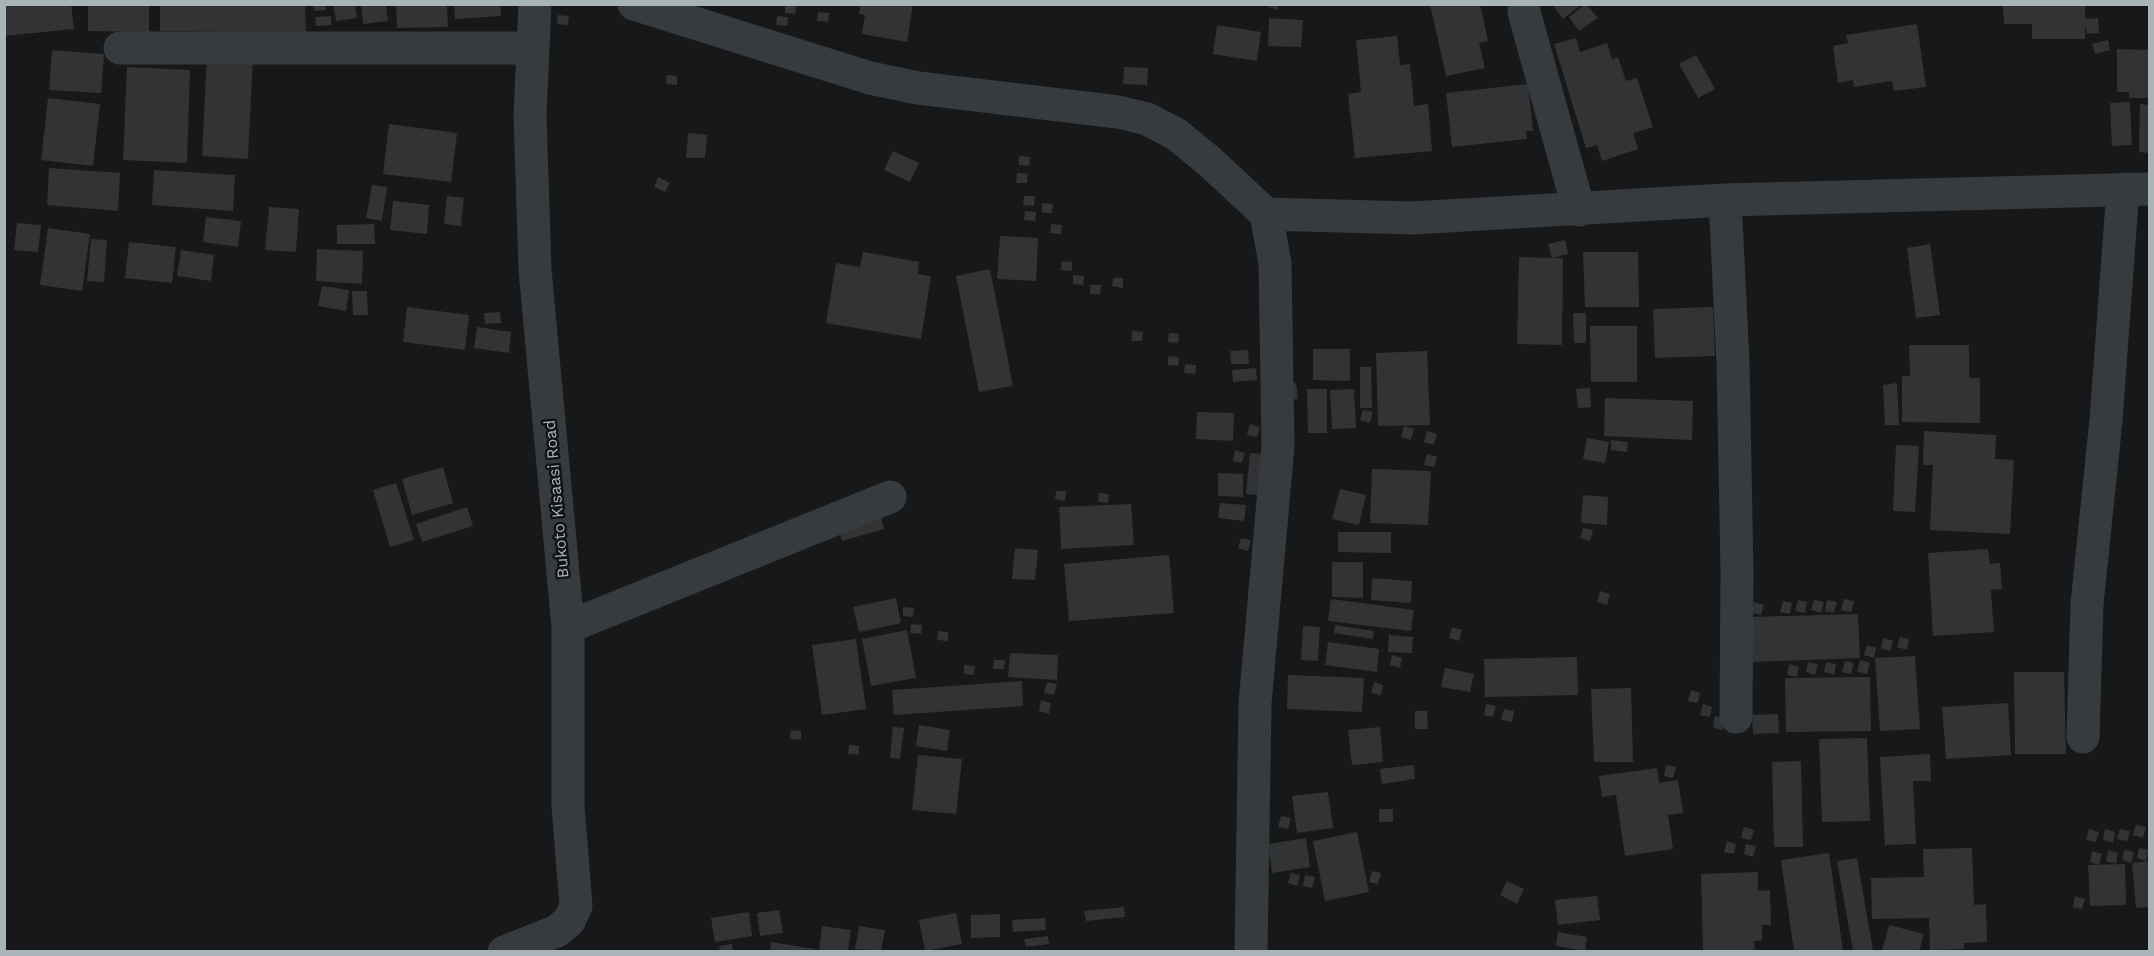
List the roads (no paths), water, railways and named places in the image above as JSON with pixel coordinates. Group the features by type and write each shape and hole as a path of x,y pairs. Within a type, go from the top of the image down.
{"street":[{"name":"Bukoto Kisaasi Road","path":"504,951 557,931 569,921 576,906 568,806 568,627 535,270 530,115 535,4"},
{"path":"634,4 870,78 918,88 1118,112 1147,119 1176,134 1266,214 1275,263 1278,446 1255,704 1251,951"},
{"path":"1524,12 1579,210"},
{"path":"120,48 533,48"},
{"path":"1266,214 1412,219 1725,200 2136,189 2106,420 2087,604 2083,737"},
{"path":"1725,200 1733,362 1737,571 1736,717"},
{"path":"568,627 890,497"}]}
